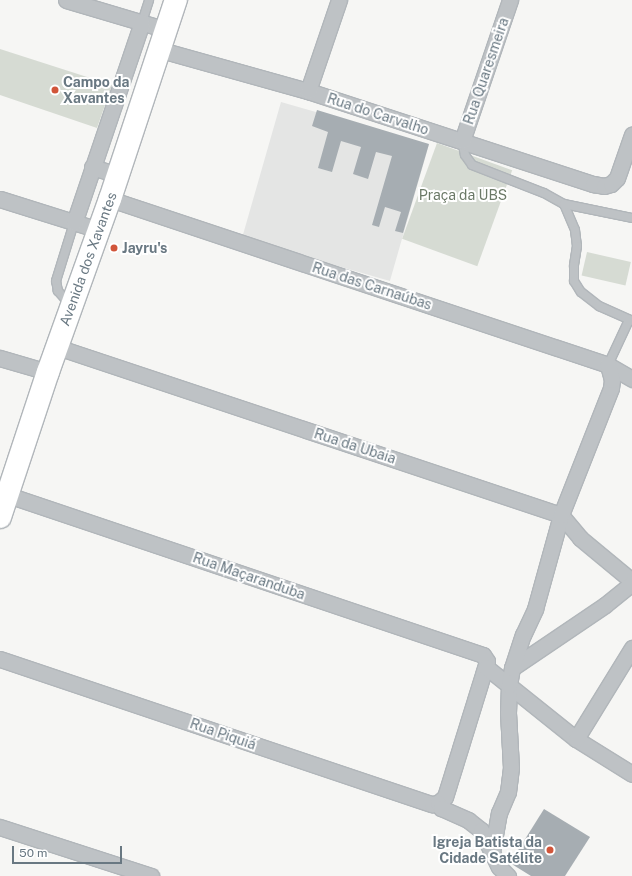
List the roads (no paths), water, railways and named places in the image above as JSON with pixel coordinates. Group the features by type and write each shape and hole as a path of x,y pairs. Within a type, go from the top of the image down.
{"main road":[{"name":"Avenida dos Xavantes","path":"0,517 56,347 110,199 164,40 176,0"}],"street":[{"name":"Rua do Carvalho","path":"66,0 142,22 164,40 308,92 593,184 604,186 611,184 617,178 632,135"},
{"path":"308,92 339,0"},
{"name":"Rua Quaresmeira","path":"462,141 510,0"},
{"name":"Avenida dos Xavantes","path":"74,223 142,22"},
{"path":"107,128 131,136"},
{"path":"92,167 118,175"},
{"path":"0,199 98,230"},
{"name":"Rua das Carnaúbas","path":"110,199 608,365 632,379"},
{"name":"Rua da Ubaia","path":"56,347 562,515"},
{"path":"0,358 48,372"},
{"path":"492,852 499,813 508,792 511,768 508,713 509,685 512,668 523,635 535,609 562,515 611,388 612,380 608,365"},
{"name":"Rua Maçaranduba","path":"8,495 484,655 487,664 509,685 576,739"},
{"path":"512,668 605,605 632,582 580,538 562,515"},
{"path":"632,648 576,739 632,774"},
{"name":"Rua Piquiá","path":"0,658 426,802 441,800"},
{"path":"487,664 441,800 440,808 474,823 481,830 499,867 508,876"},
{"path":"0,827 151,876"}],"lane":[{"path":"142,22 149,0"},
{"path":"462,141 465,155 472,165 544,193 564,204 632,218"},
{"path":"564,204 575,230 574,280 581,292 599,306 630,321 608,365"},
{"path":"72,303 64,299 58,291 56,281 74,223"}],"place":[{"name":"Campo da Xavantes","path":"55,90"},
{"name":"Jayru's","path":"114,248"},
{"name":"Igreja Batista da Cidade Satélite","path":"550,850"}],"park label":[{"name":"Praça da UBS","path":"463,195"}]}
